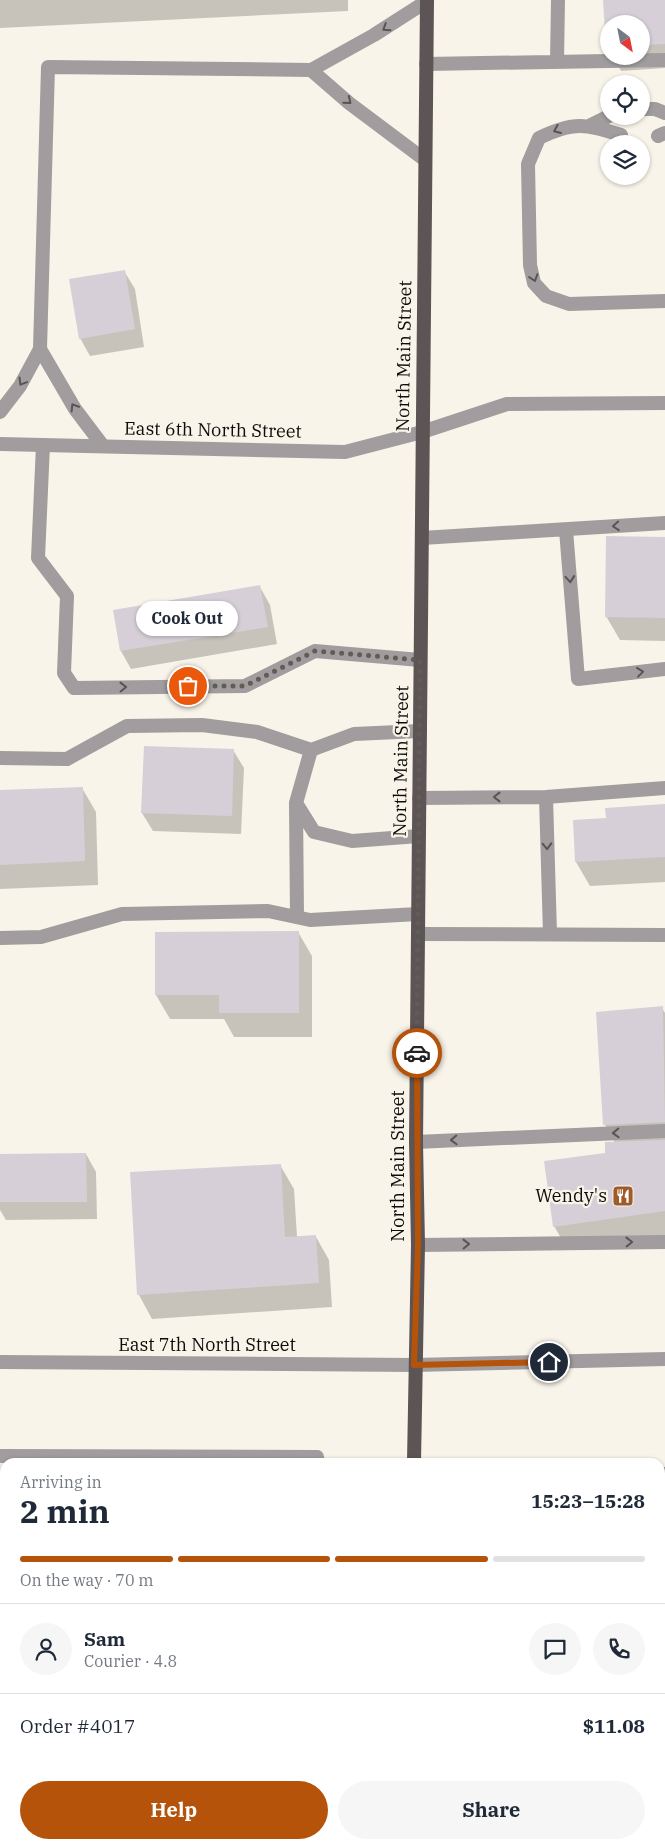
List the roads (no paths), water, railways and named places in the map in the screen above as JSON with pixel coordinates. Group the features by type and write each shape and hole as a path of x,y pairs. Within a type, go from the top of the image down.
{"main road":[{"name":"North Main Street","path":"414,1458 414,1365 418,1244 416,1142 427,1"}],"street":[{"path":"557,62 558,0"},
{"path":"0,412 20,386 40,349 48,67 311,70 374,35 427,1"},
{"path":"426,64 665,60"},
{"path":"311,70 350,103 425,160"},
{"path":"650,109 665,113"},
{"path":"591,126 600,121"},
{"path":"621,135 591,126 563,127 539,138 528,164 530,264 534,284 546,296 569,304 665,301"},
{"path":"40,349 75,409 103,446"},
{"name":"East 6th North Street","path":"0,444 345,452 422,432 507,404 665,403"},
{"path":"43,445 38,558 67,596 64,673 74,688 245,686 315,651 420,660"},
{"path":"422,538 665,523"},
{"path":"566,530 578,679 665,669"},
{"path":"0,758 67,759 127,726 202,725 258,732 311,750 354,734 420,731"},
{"path":"297,917 296,804 311,750"},
{"path":"419,798 546,797 665,788"},
{"path":"546,797 550,934"},
{"path":"296,804 314,832 352,841 419,836"},
{"path":"0,938 41,937 122,914 268,911 310,920 418,914"},
{"path":"418,934 665,934"},
{"path":"416,1142 665,1131"},
{"path":"418,1244 665,1242"},
{"name":"East 7th North Street","path":"0,1362 414,1365 665,1359"},
{"path":"0,1456 158,1458"}],"place":[{"name":"Cook Out","path":"188,686"},
{"name":"Wendy's","path":"623,1196"}]}
